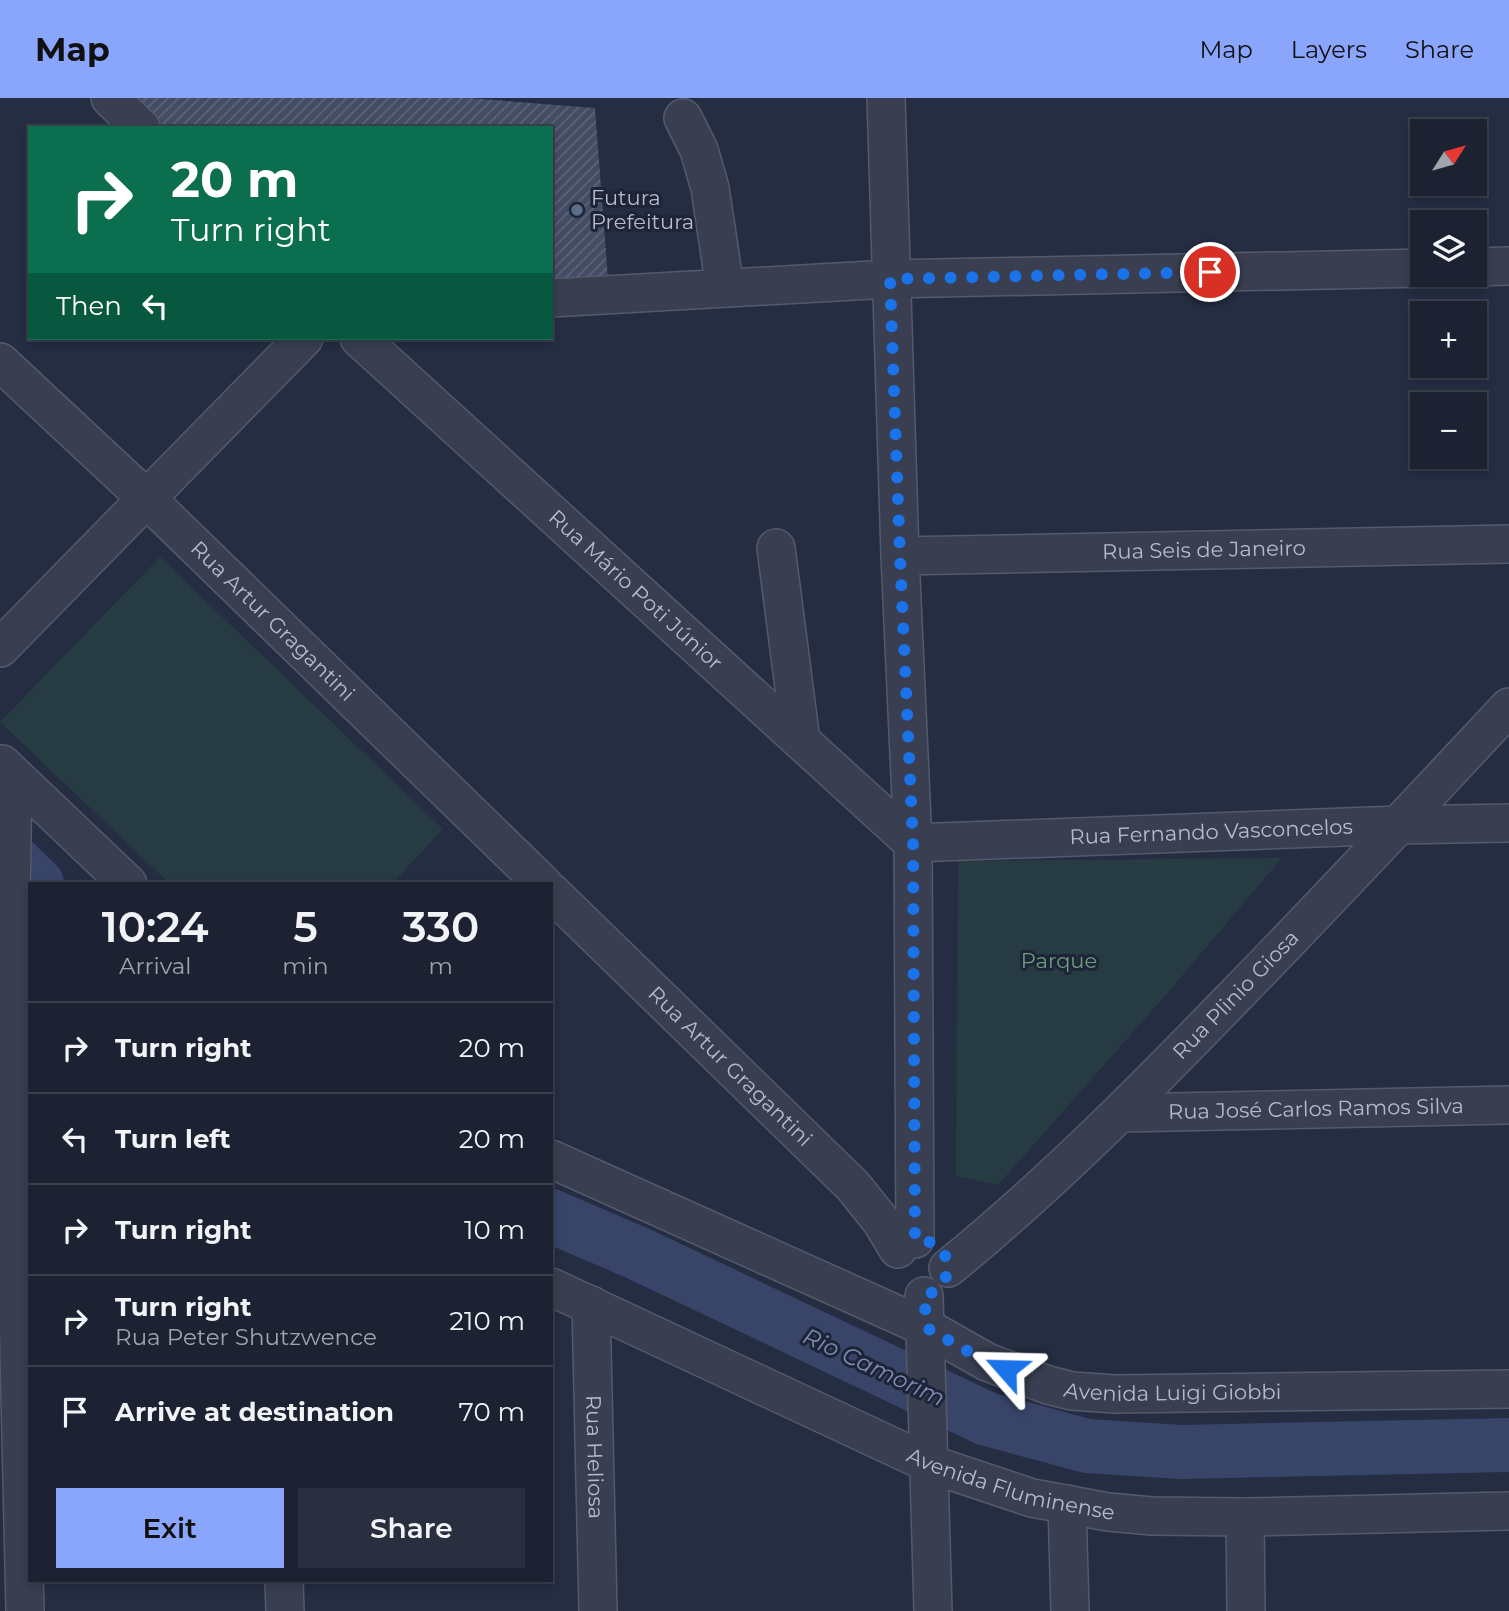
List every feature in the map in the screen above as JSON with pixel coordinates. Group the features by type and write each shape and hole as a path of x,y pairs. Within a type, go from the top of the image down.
{"street":[{"path":"110,98 139,126"},
{"path":"886,98 900,556 913,843 907,1244 892,1262 891,1270 897,1285 909,1294 926,1328 933,1611"},
{"path":"683,118 699,150 710,188 725,288"},
{"path":"1487,267 1509,266"},
{"path":"553,298 890,279 1410,268"},
{"path":"0,648 302,340"},
{"name":"Rua Mário Poti Júnior","path":"361,340 913,843"},
{"name":"Rua Artur Gragantini","path":"0,362 148,499 541,882"},
{"name":"Rua Seis de Janeiro","path":"900,556 1509,544"},
{"path":"776,548 801,741"},
{"name":"Rua Plinio Giosa","path":"926,1328 948,1268 1013,1215 1122,1113 1509,707"},
{"path":"9,780 126,882"},
{"path":"9,780 25,1611"},
{"name":"Rua Fernando Vasconcelos","path":"913,843 1509,823"},
{"name":"Rua Artur Gragantini","path":"553,894 853,1186 881,1221 907,1244"},
{"name":"Rua José Carlos Ramos Silva","path":"1122,1113 1509,1105"},
{"name":"Avenida Luigi Giobbi","path":"553,1160 926,1328 987,1362 1072,1391 1139,1394 1509,1389"},
{"path":"907,1244 928,1240 939,1246 948,1268"},
{"name":"Avenida Fluminense","path":"553,1288 1032,1498 1152,1516 1245,1517 1509,1511"},
{"name":"Rua Heliosa","path":"591,1305 598,1611"},
{"path":"1067,1504 1070,1611"},
{"path":"1245,1517 1246,1611"},
{"path":"284,1582 285,1611"}],"green space":[{"path":"160,557 443,829 394,882 168,882 0,722"},
{"name":"Parque","path":"1282,858 1165,996 998,1185 956,1176 958,861"}],"building":[{"name":"Futura Prefeitura","path":"119,98 468,98 595,108 609,293 553,295 553,126 149,126"}],"waterway":[{"name":"Rio Camorim","path":"0,848 35,882"},
{"name":"Rio Camorim","path":"553,1217 637,1253 987,1419 1087,1446 1181,1452 1509,1445"}],"place":[{"name":"Futura Prefeitura","path":"577,210"}],"route":[{"path":"1006,1369 987,1362 927,1328 924,1296 939,1289 947,1276 948,1268 939,1246 928,1240 915,1240 913,843 890,279 1210,272"}]}
